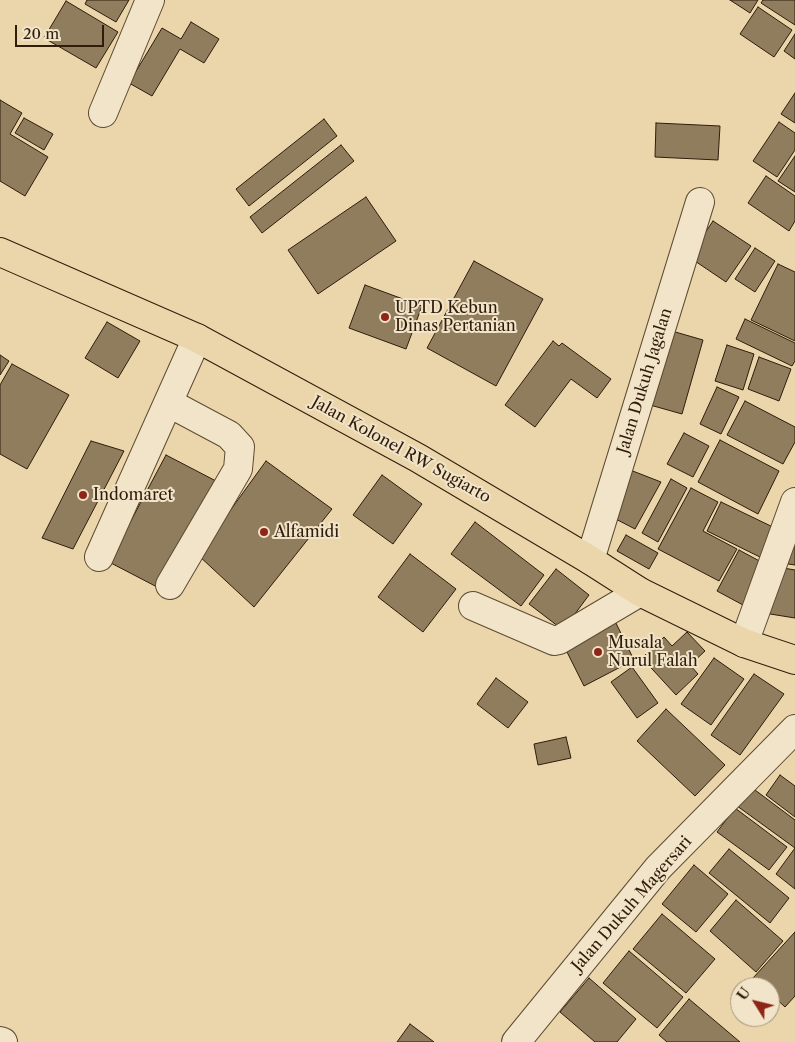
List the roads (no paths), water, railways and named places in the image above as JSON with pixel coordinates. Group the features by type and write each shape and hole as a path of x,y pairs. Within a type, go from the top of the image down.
{"main road":[{"name":"Jalan Kolonel RW Sugiarto","path":"0,252 197,338 418,458 590,560 640,592 744,643 795,660"}],"street":[{"path":"103,112 150,0"},
{"name":"Jalan Dukuh Jagalan","path":"590,560 700,202"},
{"path":"100,557 197,338"},
{"path":"169,403 229,435 240,447 238,468 170,585"},
{"path":"744,643 795,502"},
{"path":"473,606 554,641 559,640 640,592"},
{"name":"Jalan Dukuh Magersari","path":"516,1042 658,868 795,729"}],"place":[{"name":"UPTD Kebun Dinas Pertanian","path":"385,317"},
{"name":"Indomaret","path":"83,495"},
{"name":"Alfamidi","path":"264,532"},
{"name":"Musala Nurul Falah","path":"598,652"}]}
